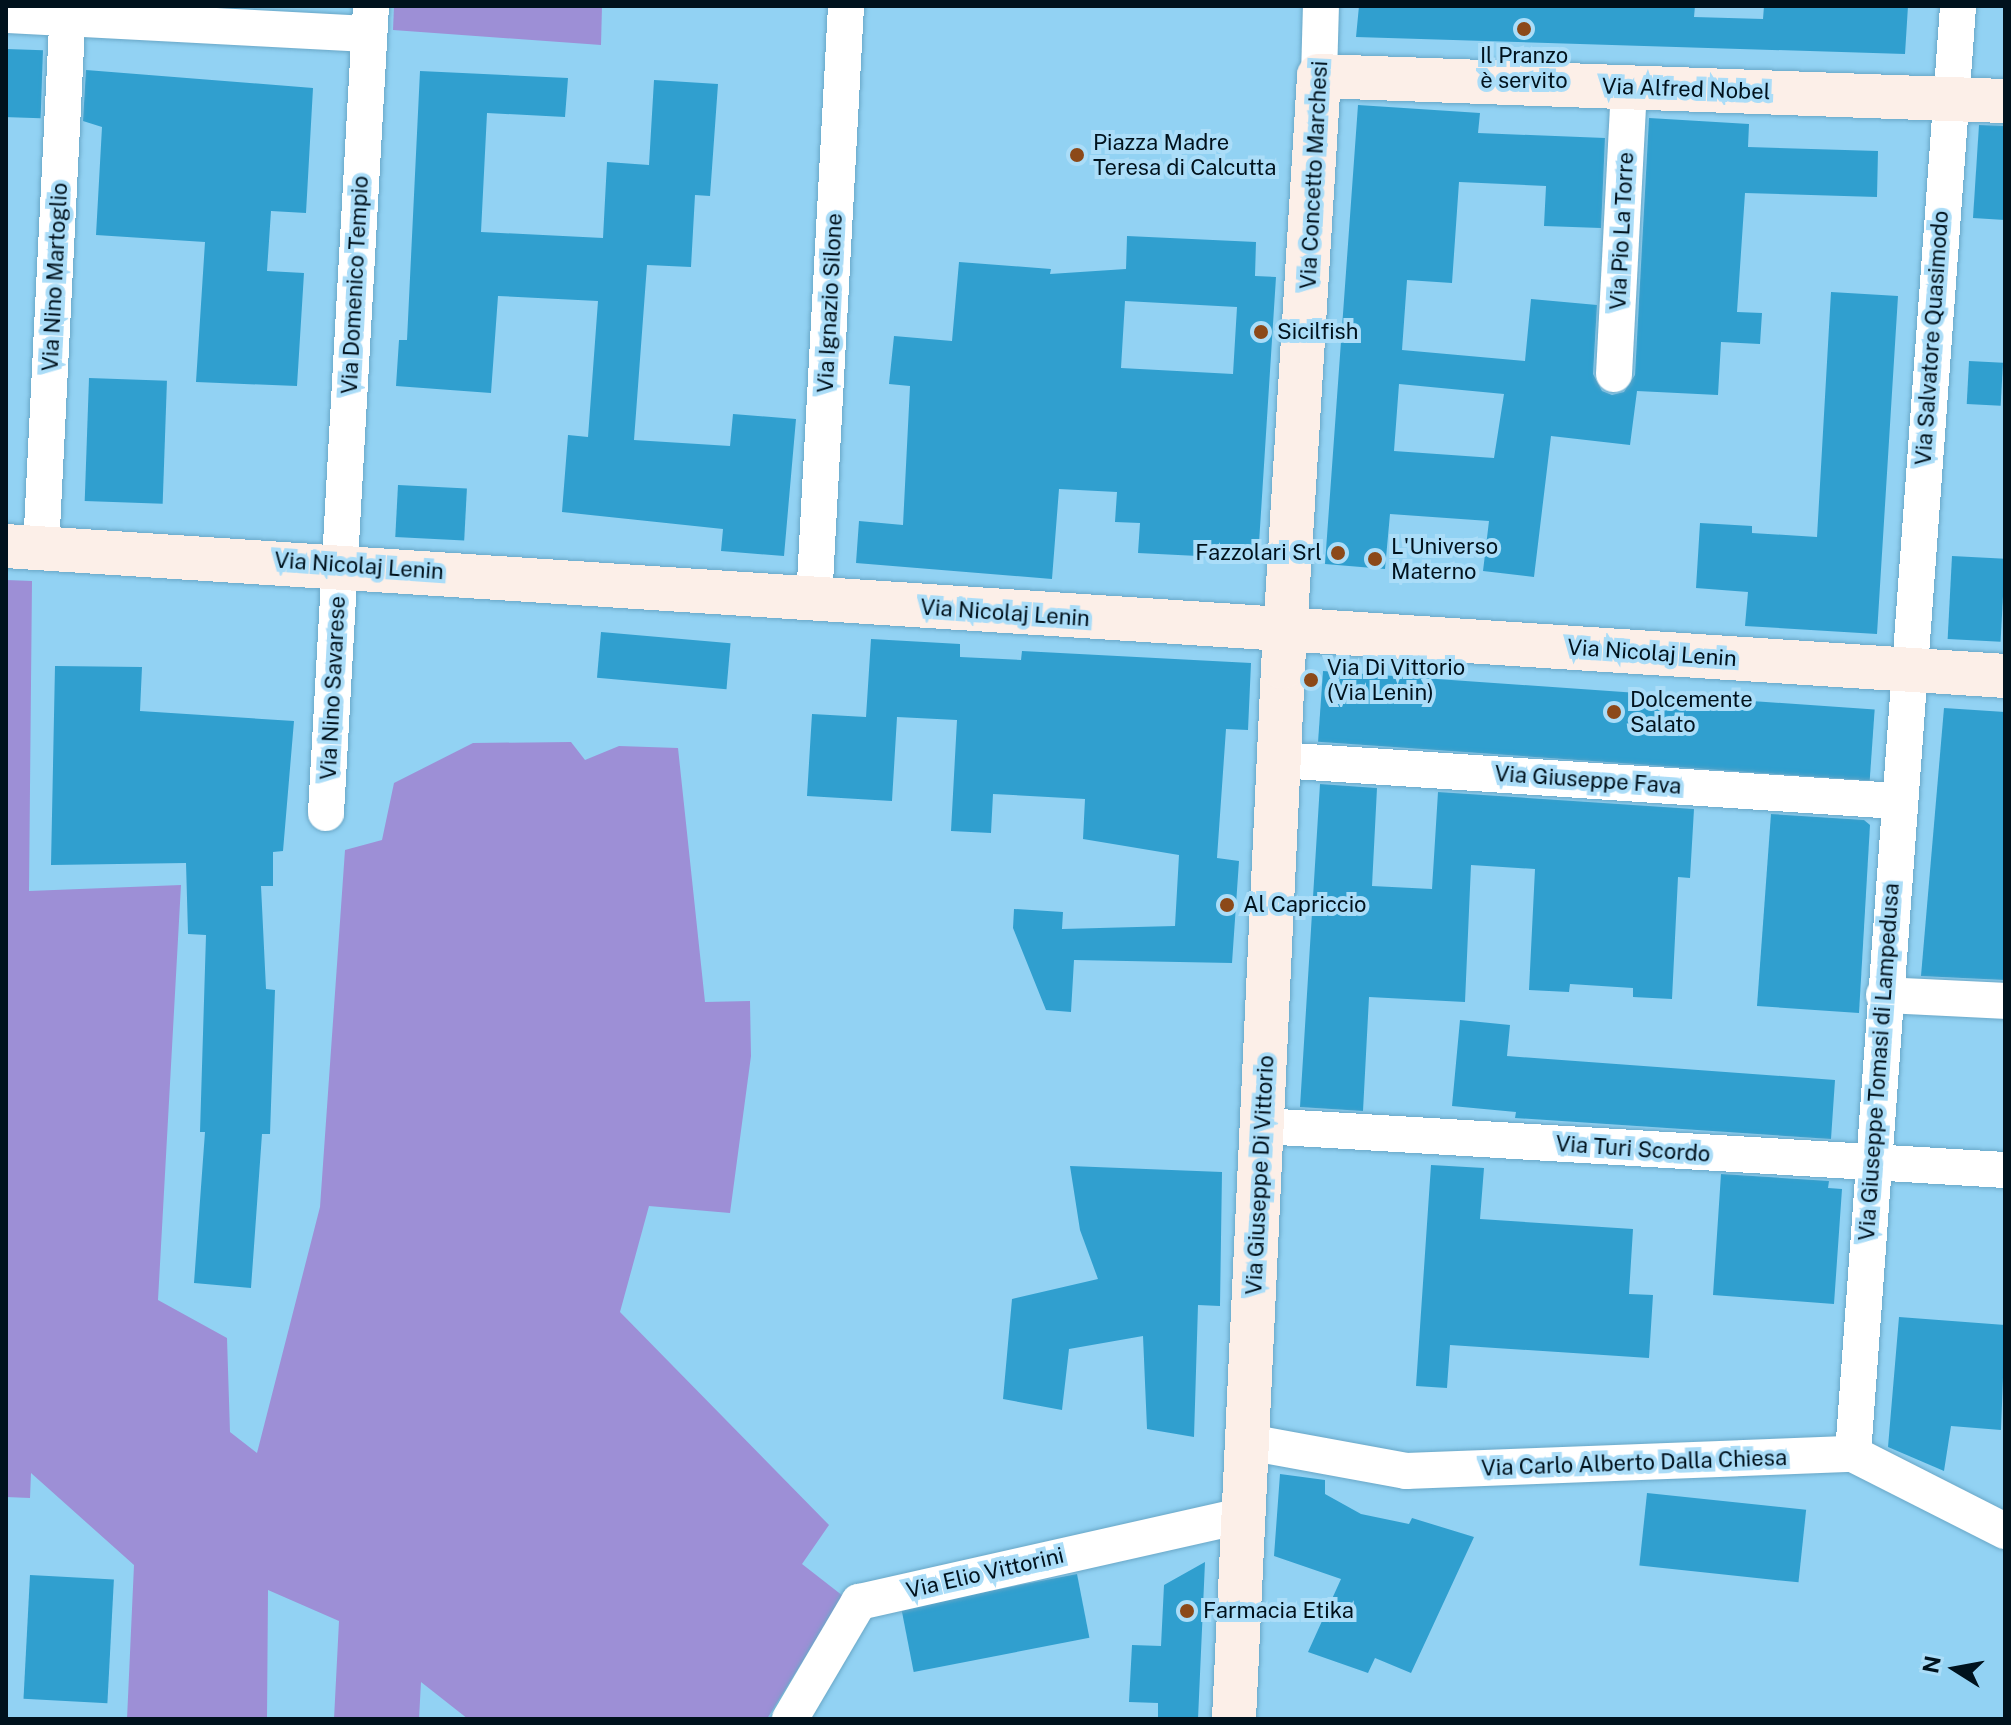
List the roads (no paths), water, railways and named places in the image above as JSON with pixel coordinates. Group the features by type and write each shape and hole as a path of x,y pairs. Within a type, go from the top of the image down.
{"main road":[{"name":"Via Alfred Nobel","path":"1319,76 2005,101"},
{"name":"Via Concetto Marchesi","path":"1286,631 1319,76"},
{"name":"Via Nicolaj Lenin","path":"23,547 340,564 814,601 2005,676"},
{"name":"Via Giuseppe Di Vittorio","path":"1234,1719 1286,631"}],"street":[{"name":"Via Ignazio Silone","path":"814,601 846,6"},
{"name":"Via Concetto Marchesi","path":"1319,76 1321,6"},
{"name":"Via Salvatore Quasimodo","path":"1907,669 1958,6"},
{"path":"6,15 68,12 370,20"},
{"name":"Via Nino Martoglio","path":"23,547 68,12"},
{"name":"Via Domenico Tempio","path":"340,564 370,20"},
{"name":"Via Pio La Torre","path":"1614,374 1629,87"},
{"name":"Via Nino Savarese","path":"326,813 340,564"},
{"name":"Via Giuseppe Tomasi di Lampedusa","path":"1853,1454 1907,669"},
{"name":"Via Giuseppe Fava","path":"1279,760 1897,801"},
{"path":"1884,995 2005,1001"},
{"name":"Via Turi Scordo","path":"1262,1126 2005,1170"},
{"name":"Via Carlo Alberto Dalla Chiesa","path":"1248,1442 1406,1471 1853,1454 2005,1531"},
{"name":"Via Elio Vittorini","path":"790,1719 859,1602 1244,1515"}],"place":[{"name":"Il Pranzo è servito","path":"1524,29"},
{"name":"Piazza Madre Teresa di Calcutta","path":"1077,155"},
{"name":"Sicilfish","path":"1261,332"},
{"name":"Fazzolari Srl","path":"1338,553"},
{"name":"L'Universo Materno","path":"1375,559"},
{"name":"Via Di Vittorio (Via Lenin)","path":"1311,680"},
{"name":"Dolcemente Salato","path":"1614,712"},
{"name":"Al Capriccio","path":"1227,905"},
{"name":"Farmacia Etika","path":"1187,1611"}]}
